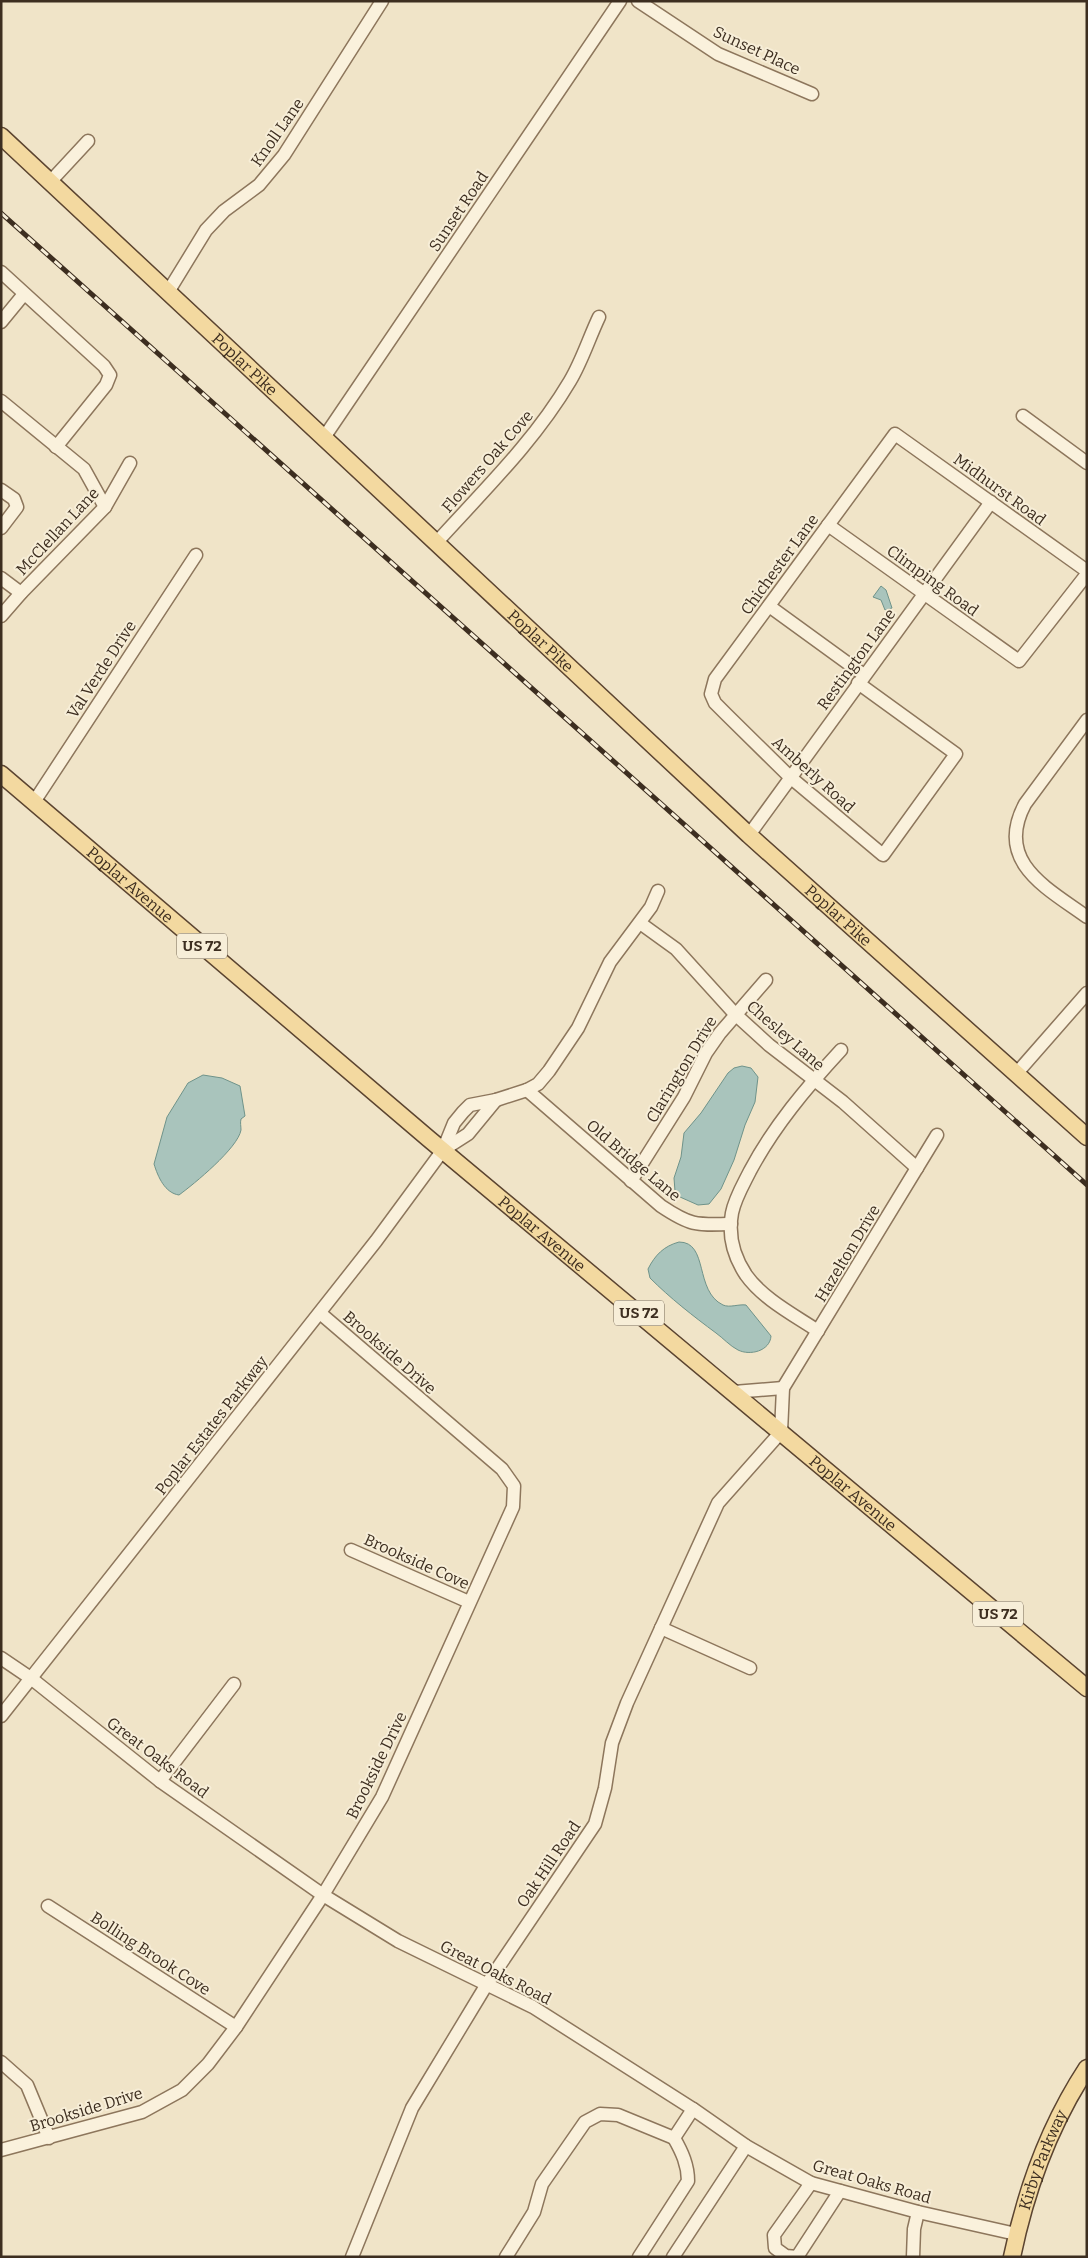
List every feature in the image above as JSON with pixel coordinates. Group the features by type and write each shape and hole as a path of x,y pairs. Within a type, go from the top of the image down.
{"main road":[{"name":"Poplar Pike","path":"1,136 323,439 749,835 1087,1137"},
{"name":"Poplar Avenue","path":"1,774 443,1150 1087,1688"},
{"name":"Kirby Parkway","path":"1012,2257 1028,2190 1044,2147 1064,2106 1087,2068"}],"street":[{"name":"Knoll Lane","path":"168,292 206,230 224,211 259,185 284,155 382,1"},
{"name":"Sunset Road","path":"323,439 620,1"},
{"name":"Sunset Place","path":"638,1 718,54 812,94"},
{"path":"50,182 88,140"},
{"path":"1,272 104,366 110,374 106,385 56,447"},
{"path":"1,322 24,294"},
{"name":"Flowers Oak Cove","path":"436,544 524,447 548,416 572,378 599,317"},
{"path":"1,401 84,469 105,508"},
{"path":"1023,416 1087,462"},
{"name":"Midhurst Road","path":"895,434 1087,572"},
{"name":"Chichester Lane","path":"727,716 715,703 711,694 712,687 895,434"},
{"name":"McClellan Lane","path":"1,616 21,593 105,508 130,463"},
{"path":"1,490 14,499 18,507 1,528"},
{"name":"Restington Lane","path":"749,835 990,502"},
{"name":"Climping Road","path":"828,525 1018,661 1087,572"},
{"name":"Val Verde Drive","path":"34,802 196,555"},
{"path":"1,578 21,593"},
{"path":"769,606 861,679"},
{"name":"Amberly Road","path":"727,716 790,777 883,855 956,754 861,679"},
{"path":"1087,720 1021,812 1017,827 1018,850 1025,868 1036,880 1087,917"},
{"path":"527,1090 544,1077 563,1051 578,1028 610,962 652,907 658,891"},
{"name":"Chesley Lane","path":"640,923 676,949 736,1014 769,1045 843,1102 917,1168"},
{"name":"Clarington Drive","path":"631,1181 684,1097 706,1053 736,1014 766,980"},
{"path":"1016,1074 1087,993"},
{"path":"818,1331 762,1292 747,1276 737,1257 731,1224 736,1198 766,1142 813,1080 841,1050"},
{"name":"Poplar Estates Parkway","path":"1,1716 320,1313 443,1150 454,1123 462,1112 470,1105 498,1100 527,1090"},
{"name":"Old Bridge Lane","path":"527,1090 631,1181 684,1222 702,1225 731,1224"},
{"name":"Hazelton Drive","path":"781,1432 783,1388 937,1134"},
{"name":"Brookside Drive","path":"1,2150 142,2112 182,2090 208,2064 236,2027 323,1895 382,1797 513,1507 514,1486 502,1469 320,1313"},
{"path":"734,1392 783,1388"},
{"name":"Oak Hill Road","path":"352,2257 412,2108 487,1984 595,1824 605,1788 612,1743 627,1703 718,1504 781,1432"},
{"name":"Brookside Cove","path":"351,1550 469,1602"},
{"path":"661,1628 750,1668"},
{"name":"Great Oaks Road","path":"1,1658 32,1679 160,1781 323,1895 398,1941 533,2007 693,2109 746,2146 811,2183 918,2212 1016,2234"},
{"path":"160,1781 234,1684"},
{"name":"Bolling Brook Cove","path":"48,1906 236,2027"},
{"path":"1,2062 27,2085 49,2138"},
{"path":"674,2138 693,2109"},
{"path":"506,2257 534,2212 542,2184 585,2122 600,2114 618,2115 674,2138 685,2160 688,2181 639,2257"},
{"path":"672,2257 746,2146"},
{"path":"811,2183 774,2235 775,2248 786,2256 797,2257 840,2190"},
{"path":"913,2257 914,2229 918,2212"}],"water":[{"path":"881,586 886,590 892,608 885,610 881,600 873,597"},
{"path":"742,1066 751,1068 758,1077 755,1102 745,1125 734,1160 721,1189 709,1204 698,1205 680,1197 675,1191 674,1178 681,1157 684,1133 701,1113 728,1073 734,1068"},
{"path":"203,1075 222,1078 240,1086 245,1116 241,1119 241,1130 238,1138 224,1156 195,1183 179,1195 174,1194 166,1188 160,1179 154,1164 167,1117 188,1083"},
{"path":"679,1242 688,1244 694,1250 708,1289 714,1298 726,1306 746,1305 771,1336 770,1341 763,1349 743,1352 735,1348 682,1307 650,1278 648,1269 657,1255 669,1246"}],"railway":[{"path":"1,213 1087,1185"}]}
